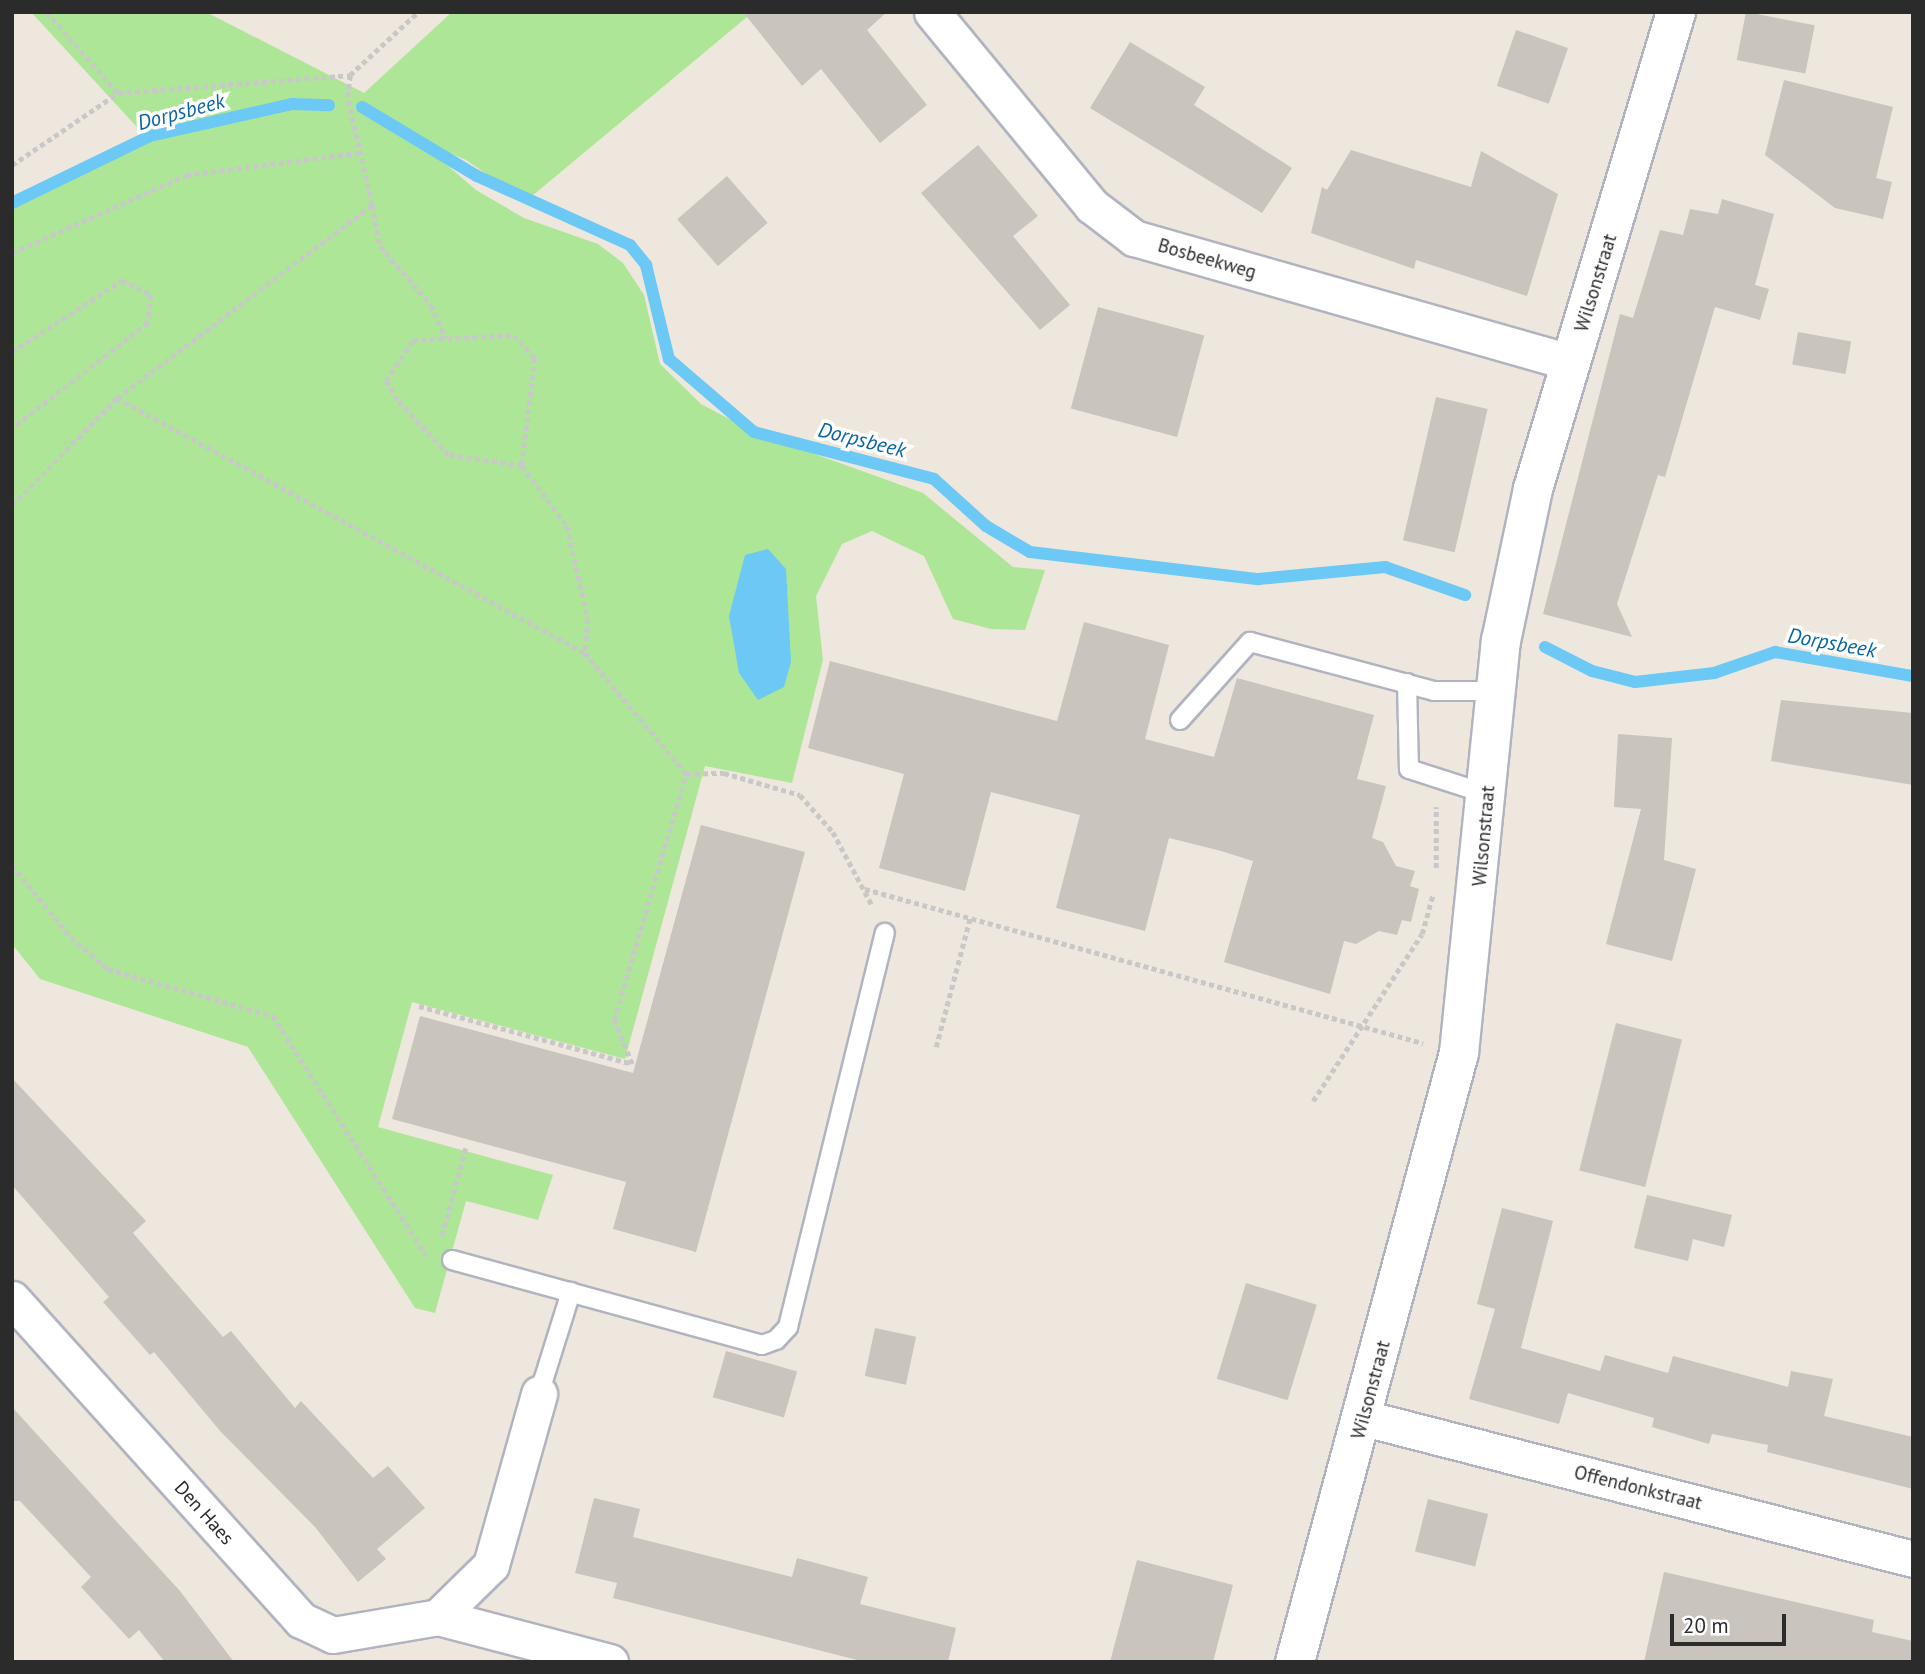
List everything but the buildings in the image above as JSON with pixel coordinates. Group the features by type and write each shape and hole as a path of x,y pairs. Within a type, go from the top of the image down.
{"street":[{"name":"Bosbeekweg","path":"932,12 1092,206 1134,238 1572,363"},
{"name":"Wilsonstraat","path":"1295,1662 1364,1418 1459,1053 1497,691 1533,489 1676,12"},
{"name":"Den Haes","path":"12,1299 301,1620 333,1635 438,1617 610,1662"},
{"path":"438,1617 491,1565 539,1394"},
{"name":"Offendonkstraat","path":"1364,1418 1913,1559"}],"lane":[{"path":"1180,720 1250,642 1407,683 1497,691"},
{"path":"1407,683 1409,769 1487,794"},
{"path":"444,1258 762,1345 788,1326 885,933"},
{"path":"539,1394 571,1292"}],"path":[{"path":"47,12 118,93"},
{"path":"12,165 118,93 350,75 418,12"},
{"path":"350,75 347,97 380,246 431,305 446,338"},
{"path":"12,253 186,174 358,153"},
{"path":"12,505 117,398 372,205"},
{"path":"12,352 122,280 151,295 148,323 12,429"},
{"path":"522,466 447,455 386,381 413,340 513,335 535,358 522,466 567,526 589,619 585,653"},
{"path":"117,398 585,653 686,774"},
{"path":"686,774 724,773 800,794 833,832 885,933"},
{"path":"419,1006 632,1064 614,1020 686,774"},
{"path":"1313,1101 1422,934 1435,882 1435,778"},
{"path":"12,865 71,937 108,969 273,1016 423,1255 444,1258 466,1146"},
{"path":"864,888 1459,1053"},
{"path":"936,1047 970,918"}],"green space":[{"path":"31,12 206,12 364,93 452,12 753,12 526,201 466,160 417,139 476,190 524,218 598,244 623,263 644,295 660,364 701,404 754,432 923,493 1013,567 1045,570 1025,630 991,629 953,619 924,556 872,531 842,544 816,596 823,660 792,783 705,766 625,1059 412,1002 378,1127 553,1175 538,1220 466,1201 435,1313 415,1308 248,1047 40,979 12,944 12,203 147,138"}],"water":[{"path":"768,549 786,569 791,662 784,687 758,700 739,673 729,616 745,555"}],"waterway":[{"name":"Dorpsbeek","path":"12,203 150,136 292,104 329,105"},
{"name":"Dorpsbeek","path":"362,107 477,176 630,245 646,265 669,359 754,432 934,479 986,526 1030,552 1258,579 1385,567 1465,595"},
{"name":"Dorpsbeek","path":"1545,647 1592,671 1635,682 1714,673 1775,652 1913,676"}]}
